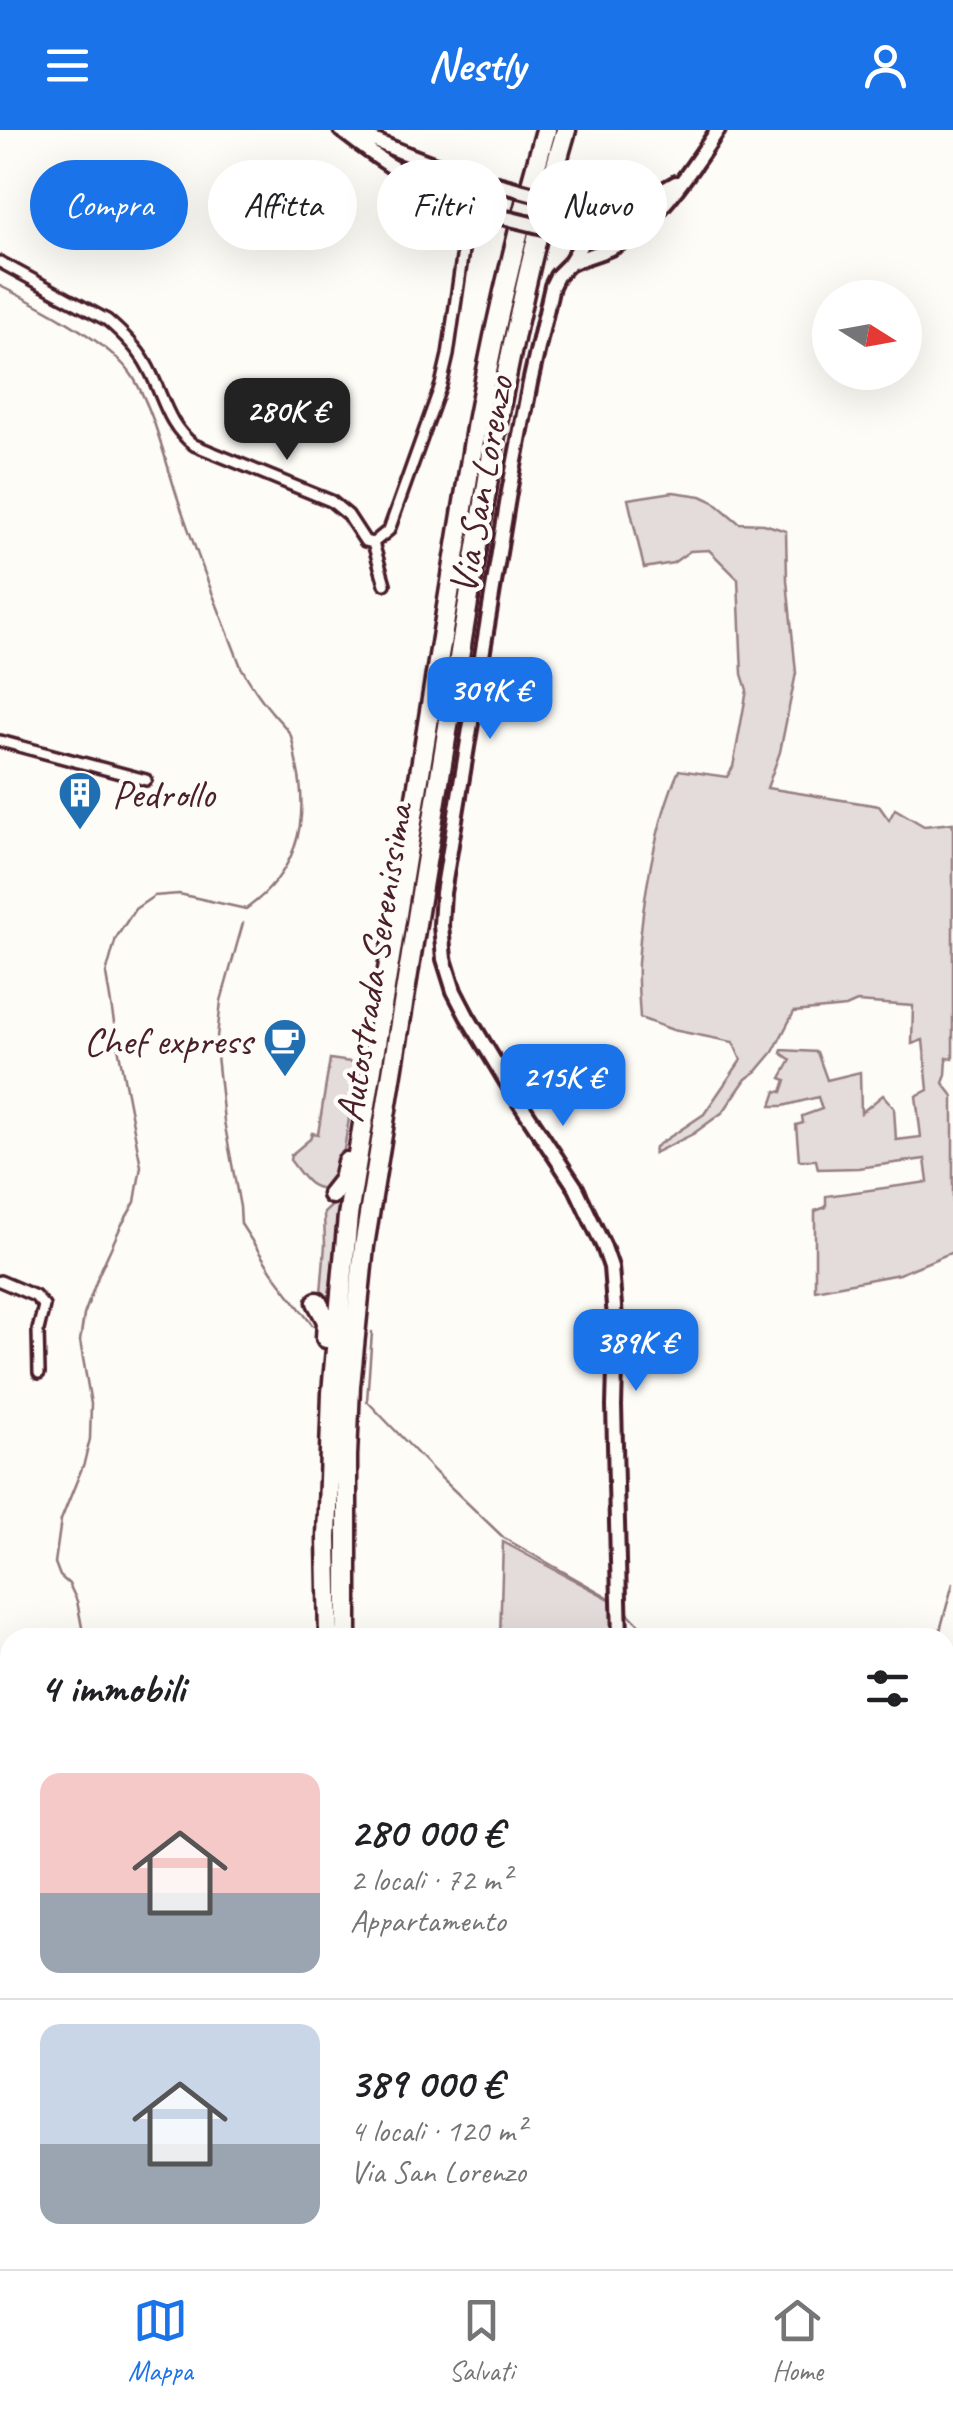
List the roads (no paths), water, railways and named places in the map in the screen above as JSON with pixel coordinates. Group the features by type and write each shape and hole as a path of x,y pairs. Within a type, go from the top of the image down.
{"highway":[{"name":"Autostrada Serenissima","path":"329,1628 327,1538 332,1394 348,1216 480,404 502,295 546,130"},
{"name":"Autostrada Serenissima","path":"347,1628 350,1386 373,1181 497,423 536,236 566,130"},
{"path":"332,1194 343,1180 356,1122 370,1085"},
{"path":"317,1302 327,1321 332,1394"}],"street":[{"path":"341,130 384,160"},
{"path":"351,130 421,160"},
{"path":"667,198 718,130"},
{"path":"667,189 688,172"},
{"path":"373,544 389,530 441,385 463,250"},
{"name":"Via San Lorenzo","path":"573,250 569,264 552,286 525,406 443,892 441,925 444,959 466,1016 576,1188 611,1267 616,1332 620,1628"},
{"path":"569,264 604,250"},
{"path":"0,262 107,320 120,332 144,360 172,424 182,436 194,445 330,501 348,515 365,542 373,544"},
{"path":"373,544 384,584"},
{"path":"0,741 146,780"},
{"path":"0,1281 35,1296 44,1306 38,1330 39,1373"}],"waterway":[{"path":"0,286 91,338 133,377 153,419 191,537 241,667 291,736 301,787 295,846 287,864 263,895 246,909 179,894 154,896 135,909 116,938 106,974 141,1166 135,1202 99,1274 84,1315 80,1341 91,1404 90,1439 61,1520 55,1563 77,1601 82,1628"},
{"path":"243,923 221,1001 216,1046 241,1224 313,1326"},
{"path":"372,1332 367,1401 504,1538 615,1601"},
{"path":"941,1628 953,1583"},
{"path":"626,1611 642,1628"}],"place":[{"name":"Pedrollo","path":"80,831"},
{"name":"Chef express","path":"285,1078"}]}
